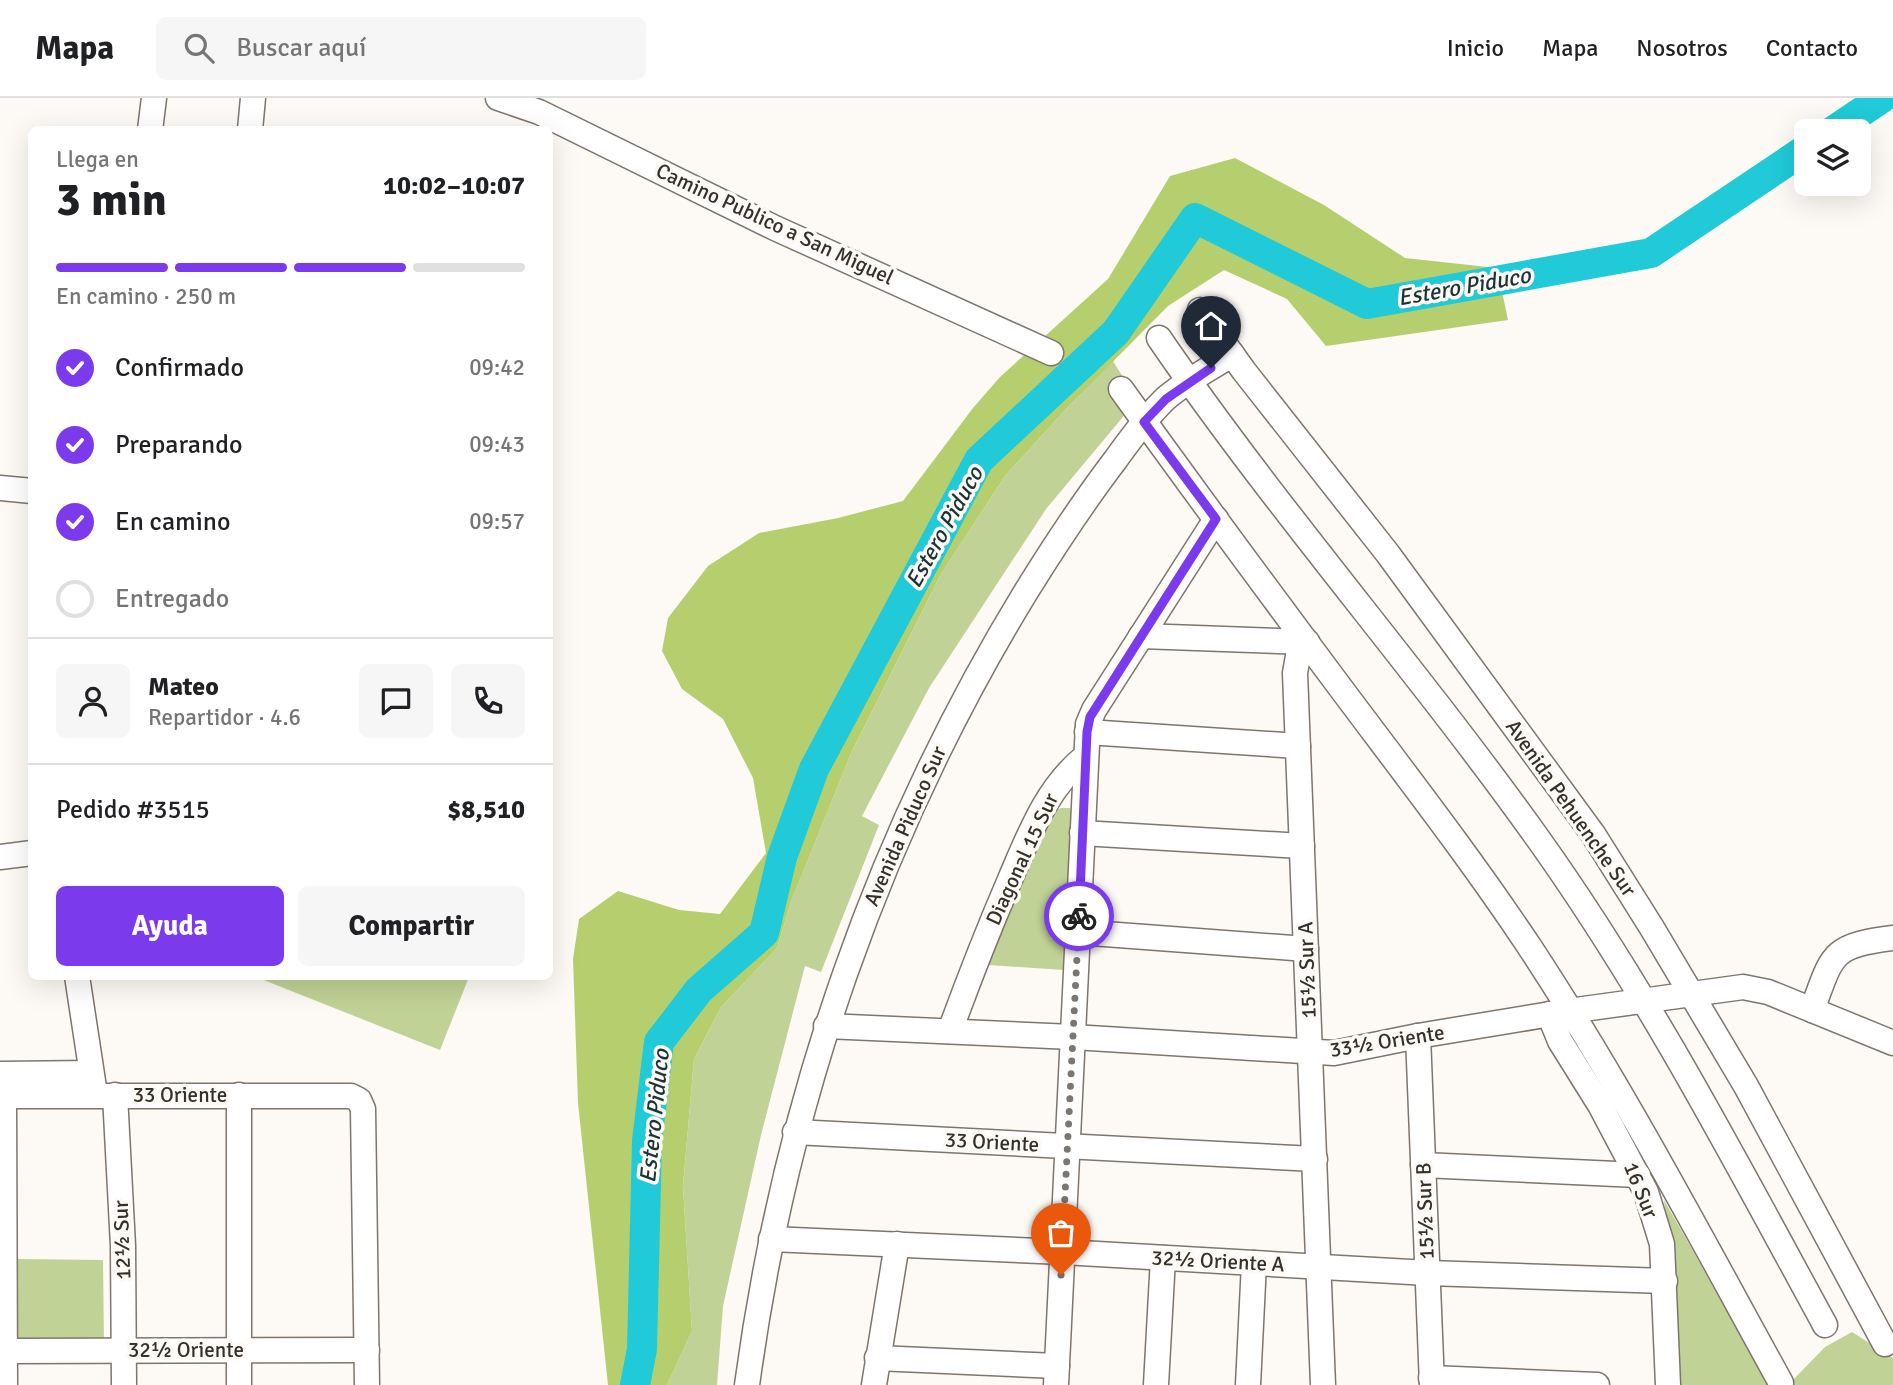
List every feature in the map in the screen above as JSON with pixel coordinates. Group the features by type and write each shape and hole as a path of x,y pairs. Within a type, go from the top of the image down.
{"street":[{"path":"150,126 154,98"},
{"path":"250,126 253,98"},
{"name":"Camino Publico a San Miguel","path":"498,98 539,111 775,228 1051,353"},
{"name":"Avenida Pehuenche Sur","path":"1200,310 1232,355 1388,554 1586,824 1746,1086 1885,1344"},
{"path":"1159,338 1189,382 1471,747 1540,842 1644,1001 1700,1096 1825,1325"},
{"name":"Avenida Piduco Sur","path":"747,1385 771,1239 795,1132 826,1026 867,912 918,792 961,705 1046,559 1144,422 1166,399 1232,355"},
{"path":"1121,389 1445,825 1529,946 1559,1013 1692,1220 1781,1383"},
{"path":"0,488 28,491"},
{"name":"Diagonal 15 Sur","path":"950,1031 997,910 1047,801 1086,744 1094,710 1216,519"},
{"path":"1141,636 1307,642"},
{"name":"15½ Sur A","path":"1307,642 1301,649 1296,664 1323,1385"},
{"path":"877,1358 1056,1375 1086,744 1298,746"},
{"path":"1082,833 1302,846"},
{"path":"0,857 28,854"},
{"path":"1078,932 1306,949"},
{"path":"1812,1010 1831,960 1847,947 1865,941 1893,938"},
{"name":"12½ Sur","path":"78,980 100,1087 123,1246 124,1385"},
{"name":"33½ Oriente","path":"826,1026 1073,1037 1334,1053 1559,1013 1743,987 1768,992 1893,1043"},
{"name":"16 Sur","path":"1559,1013 1560,1041 1600,1105 1638,1175 1662,1244 1668,1385"},
{"name":"15½ Sur B","path":"1418,1036 1432,1382"},
{"name":"33 Oriente","path":"1,1089 100,1087 239,1095 351,1096 359,1100 363,1109 367,1350"},
{"path":"1,1089 5,1385"},
{"path":"239,1095 239,1385"},
{"name":"33 Oriente","path":"795,1132 1315,1159"},
{"path":"1423,1165 1638,1175"},
{"name":"32½ Oriente A","path":"771,1239 1063,1252 1427,1273 1664,1281"},
{"path":"874,1385 897,1244"},
{"path":"1156,1385 1163,1258"},
{"path":"1248,1385 1254,1263"},
{"path":"367,1350 367,1385"},
{"name":"32½ Oriente","path":"5,1351 367,1350"},
{"path":"1432,1382 1597,1385"}],"green space":[{"path":"1235,158 1324,205 1405,258 1497,268 1508,320 1326,346 1287,299 1224,270 1168,306 1066,409 1005,476 941,574 852,751 791,902 777,948 721,1007 694,1059 683,1186 692,1331 667,1385 608,1385 578,1103 573,959 579,919 618,891 679,910 720,914 766,853 753,778 723,719 682,689 662,651 668,618 708,566 759,533 838,518 903,501 973,408 1000,377 1108,279 1170,176"},
{"path":"1113,361 1137,400 1046,509 929,688 862,816 879,825 821,972 805,966 761,1135 723,1306 717,1385 667,1385 692,1331 683,1186 694,1059 721,1007 777,948 791,902 852,751 941,574 1005,476"},
{"path":"1070,808 1073,819 1064,970 988,965 1052,812"},
{"path":"264,980 468,980 440,1050"},
{"path":"1664,1200 1769,1385 1678,1385 1674,1273"},
{"path":"15,1259 103,1260 104,1345 16,1346"},
{"path":"1852,1332 1893,1358 1893,1385 1788,1385 1825,1347"}],"waterway":[{"name":"Estero Piduco","path":"1851,119 1882,98"},
{"name":"Estero Piduco","path":"635,1385 642,1349 647,1141 659,1042 699,990 764,933 782,857 814,769 979,460 1116,332 1195,218 1367,304 1651,253 1794,157"}],"way so far":[{"path":"1061,1275 1079,916"}],"route":[{"path":"1079,916 1087,732 1090,717 1216,519 1144,422 1166,399 1211,368"}]}
